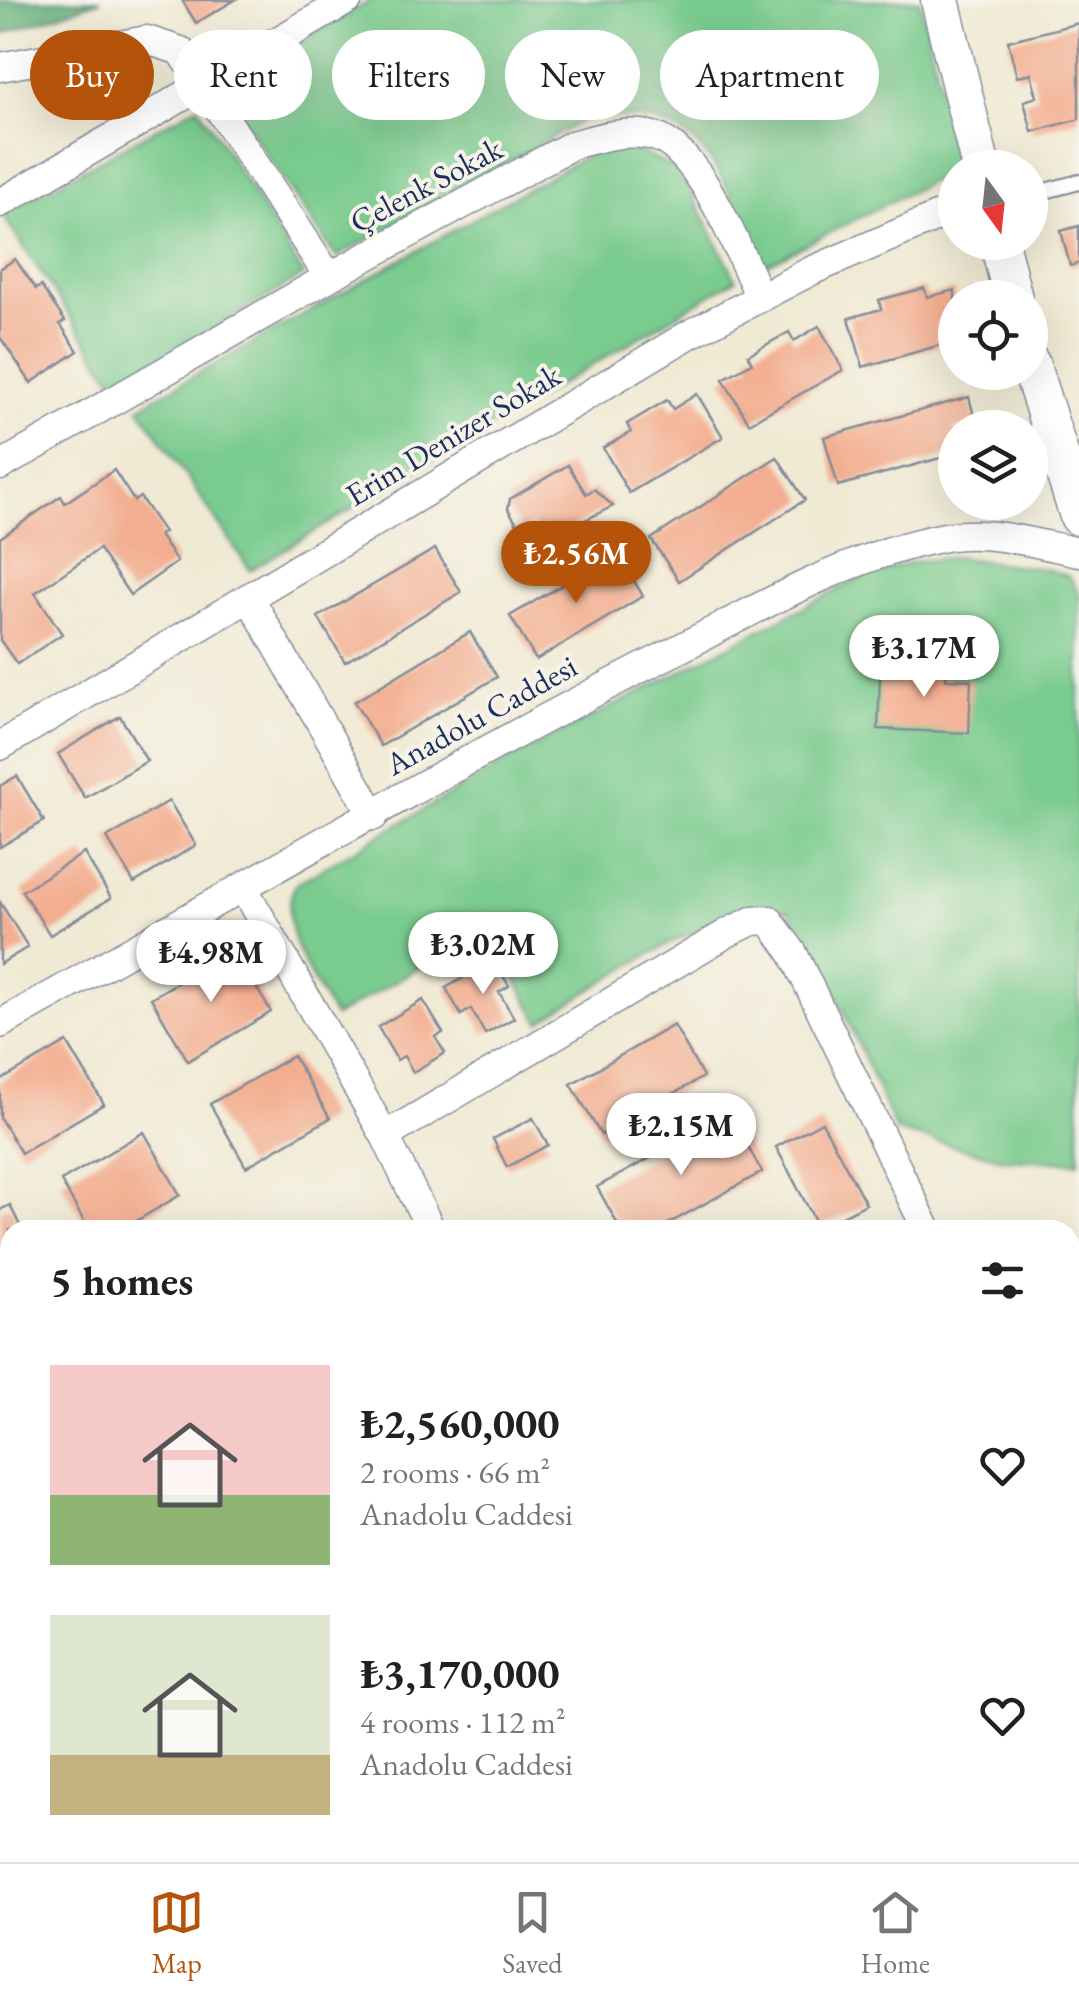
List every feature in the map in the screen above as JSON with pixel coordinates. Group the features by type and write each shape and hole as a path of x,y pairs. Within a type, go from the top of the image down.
{"street":[{"path":"297,30 348,0"},
{"path":"940,0 976,150"},
{"name":"Çelenk Sokak","path":"0,67 147,40 174,49"},
{"path":"0,204 174,102"},
{"name":"Çelenk Sokak","path":"227,120 330,277"},
{"name":"Çelenk Sokak","path":"0,466 330,277 572,146 610,134 652,134 678,149 698,174 760,297"},
{"name":"Erim Denizer Sokak","path":"0,746 690,334 760,297 938,217"},
{"path":"1039,390 1079,516"},
{"name":"Anadolu Caddesi","path":"0,1024 595,692 786,595 890,548 950,536 994,536 1079,552"},
{"path":"250,597 374,816"},
{"path":"244,889 385,1136 426,1220"},
{"path":"385,1136 729,932 752,921 769,920 793,953 922,1220"}],"lane":[{"path":"1048,190 1079,182"}],"green space":[{"path":"0,0 101,0 0,35"},
{"path":"372,0 920,0 955,150 938,150 938,178 763,266 719,174 703,151 683,134 658,122 640,119 640,30 505,30 505,120 584,120 336,257 243,120 312,120 312,35"},
{"path":"174,119 207,120 304,275 117,386 2,214"},
{"path":"628,147 680,171 736,279 250,570 139,407 591,153"},
{"path":"954,557 1069,576 1079,594 1079,1162 1004,1159 896,1131 827,973 789,910 761,910 730,917 696,931 626,968 540,1022 487,928 334,1017 307,970 293,935 290,900 296,884 513,758 864,576 913,562"}],"building":[{"path":"182,0 235,0 196,23"},
{"path":"1079,23 1079,119 1032,132 1024,101 1037,97 1031,73 1017,77 1008,41"},
{"path":"1079,226 1079,263 1070,266 1061,231"},
{"path":"15,259 36,289 41,286 65,321 60,324 78,351 31,383 0,337 0,269"},
{"path":"924,288 927,297 938,294 938,346 863,367 849,318 881,309 879,300"},
{"path":"819,326 843,370 749,423 723,379 752,363 748,355 789,332 794,341"},
{"path":"697,394 723,437 629,493 603,448 631,432 627,424 667,400 673,409"},
{"path":"969,397 972,410 938,410 938,459 838,486 824,437"},
{"path":"777,457 805,500 679,581 651,539"},
{"path":"568,465 586,494 594,489 613,506 543,541 532,523 521,530 508,509 510,499"},
{"path":"114,470 134,501 140,497 164,532 159,535 177,562 130,595 99,549 35,593 62,634 17,664 0,640 0,538 61,496 65,503"},
{"path":"435,549 461,592 345,662 318,617"},
{"path":"617,552 643,596 536,660 510,616"},
{"path":"470,632 497,677 381,746 354,702"},
{"path":"903,662 947,664 946,679 971,680 969,733 878,729 880,674 903,675"},
{"path":"120,716 147,761 85,798 58,754"},
{"path":"17,776 44,821 0,847 0,786"},
{"path":"169,801 196,845 134,883 107,838"},
{"path":"84,853 111,898 50,935 22,891"},
{"path":"0,902 28,947 0,964"},
{"path":"234,950 271,1012 188,1061 151,998"},
{"path":"494,960 509,986 499,992 514,1018 485,1034 471,1009 461,1015 446,988"},
{"path":"423,1000 443,1033 435,1037 445,1053 413,1072 404,1056 397,1060 378,1027"},
{"path":"674,1025 703,1077 601,1135 571,1084"},
{"path":"67,1042 104,1104 21,1153 0,1118 0,1081"},
{"path":"293,1056 330,1118 246,1167 210,1104"},
{"path":"730,1115 762,1172 675,1220 615,1220 597,1187"},
{"path":"533,1118 548,1145 507,1167 493,1139"},
{"path":"822,1122 866,1204 835,1220 815,1220 776,1147"},
{"path":"144,1132 180,1195 138,1220 83,1220 61,1181"},
{"path":"10,1205 17,1220 0,1220 0,1210"}]}
